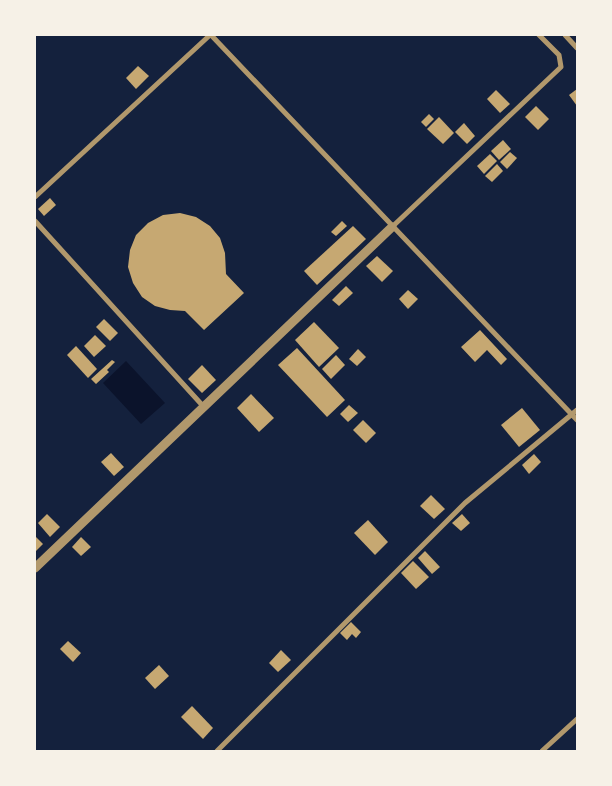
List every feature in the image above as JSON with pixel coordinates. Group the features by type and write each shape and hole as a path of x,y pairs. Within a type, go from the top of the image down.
{"street":[{"path":"35,197 210,35 577,420"},
{"path":"35,568 203,406 561,68 559,55 539,35"},
{"path":"565,35 577,48"},
{"path":"35,221 203,406"},
{"path":"217,751 466,503 577,410"},
{"path":"542,751 577,719"}],"water":[{"path":"126,361 165,403 141,424 103,383"}],"building":[{"path":"138,66 149,76 136,89 126,78"},
{"path":"577,89 577,106 569,95"},
{"path":"496,90 510,104 500,113 487,99"},
{"path":"536,106 549,119 538,130 525,117"},
{"path":"429,114 434,119 426,127 421,122"},
{"path":"439,117 454,133 443,144 427,129"},
{"path":"464,123 475,136 467,144 455,132"},
{"path":"503,140 511,149 499,160 491,151"},
{"path":"510,152 517,158 507,169 500,162"},
{"path":"490,154 497,161 484,174 477,166"},
{"path":"497,164 503,171 492,182 485,176"},
{"path":"50,198 56,205 44,216 38,209"},
{"path":"180,213 196,217 210,226 220,238 225,253 226,274 244,293 204,330 185,311 155,306 142,297 133,283 128,267 130,250 136,235 148,223 163,215"},
{"path":"342,221 347,226 336,236 331,232"},
{"path":"353,226 366,239 317,285 304,271"},
{"path":"377,256 393,271 382,282 366,266"},
{"path":"346,286 353,293 339,306 332,300"},
{"path":"408,290 418,299 408,309 399,299"},
{"path":"104,319 118,333 110,341 96,327"},
{"path":"314,322 339,348 319,367 295,340"},
{"path":"480,330 507,359 501,365 487,350 475,362 461,347"},
{"path":"95,335 106,346 94,357 84,346"},
{"path":"76,346 97,369 88,378 67,355"},
{"path":"297,348 345,400 327,417 278,365"},
{"path":"358,349 366,357 357,366 349,359"},
{"path":"336,355 345,365 331,379 322,369"},
{"path":"112,360 115,362 107,370 109,372 96,384 91,379"},
{"path":"202,365 216,380 202,393 188,379"},
{"path":"251,394 274,418 259,432 237,408"},
{"path":"349,405 358,413 348,422 340,414"},
{"path":"522,408 540,430 519,447 501,425"},
{"path":"363,420 376,433 366,443 353,430"},
{"path":"111,453 124,467 114,476 101,462"},
{"path":"534,454 541,462 529,474 522,465"},
{"path":"431,495 445,509 434,519 420,506"},
{"path":"47,514 60,527 50,537 38,523"},
{"path":"462,514 470,523 461,531 452,523"},
{"path":"368,520 388,542 375,555 354,533"},
{"path":"35,536 43,544 35,552"},
{"path":"81,537 91,547 81,556 72,547"},
{"path":"425,551 440,567 432,574 418,558"},
{"path":"413,561 429,577 416,589 401,573"},
{"path":"351,622 361,632 356,638 352,634 347,640 340,633"},
{"path":"68,641 81,653 73,662 60,649"},
{"path":"281,650 291,660 278,672 269,663"},
{"path":"159,665 169,676 155,689 145,678"},
{"path":"192,706 213,728 203,739 181,717"}]}
